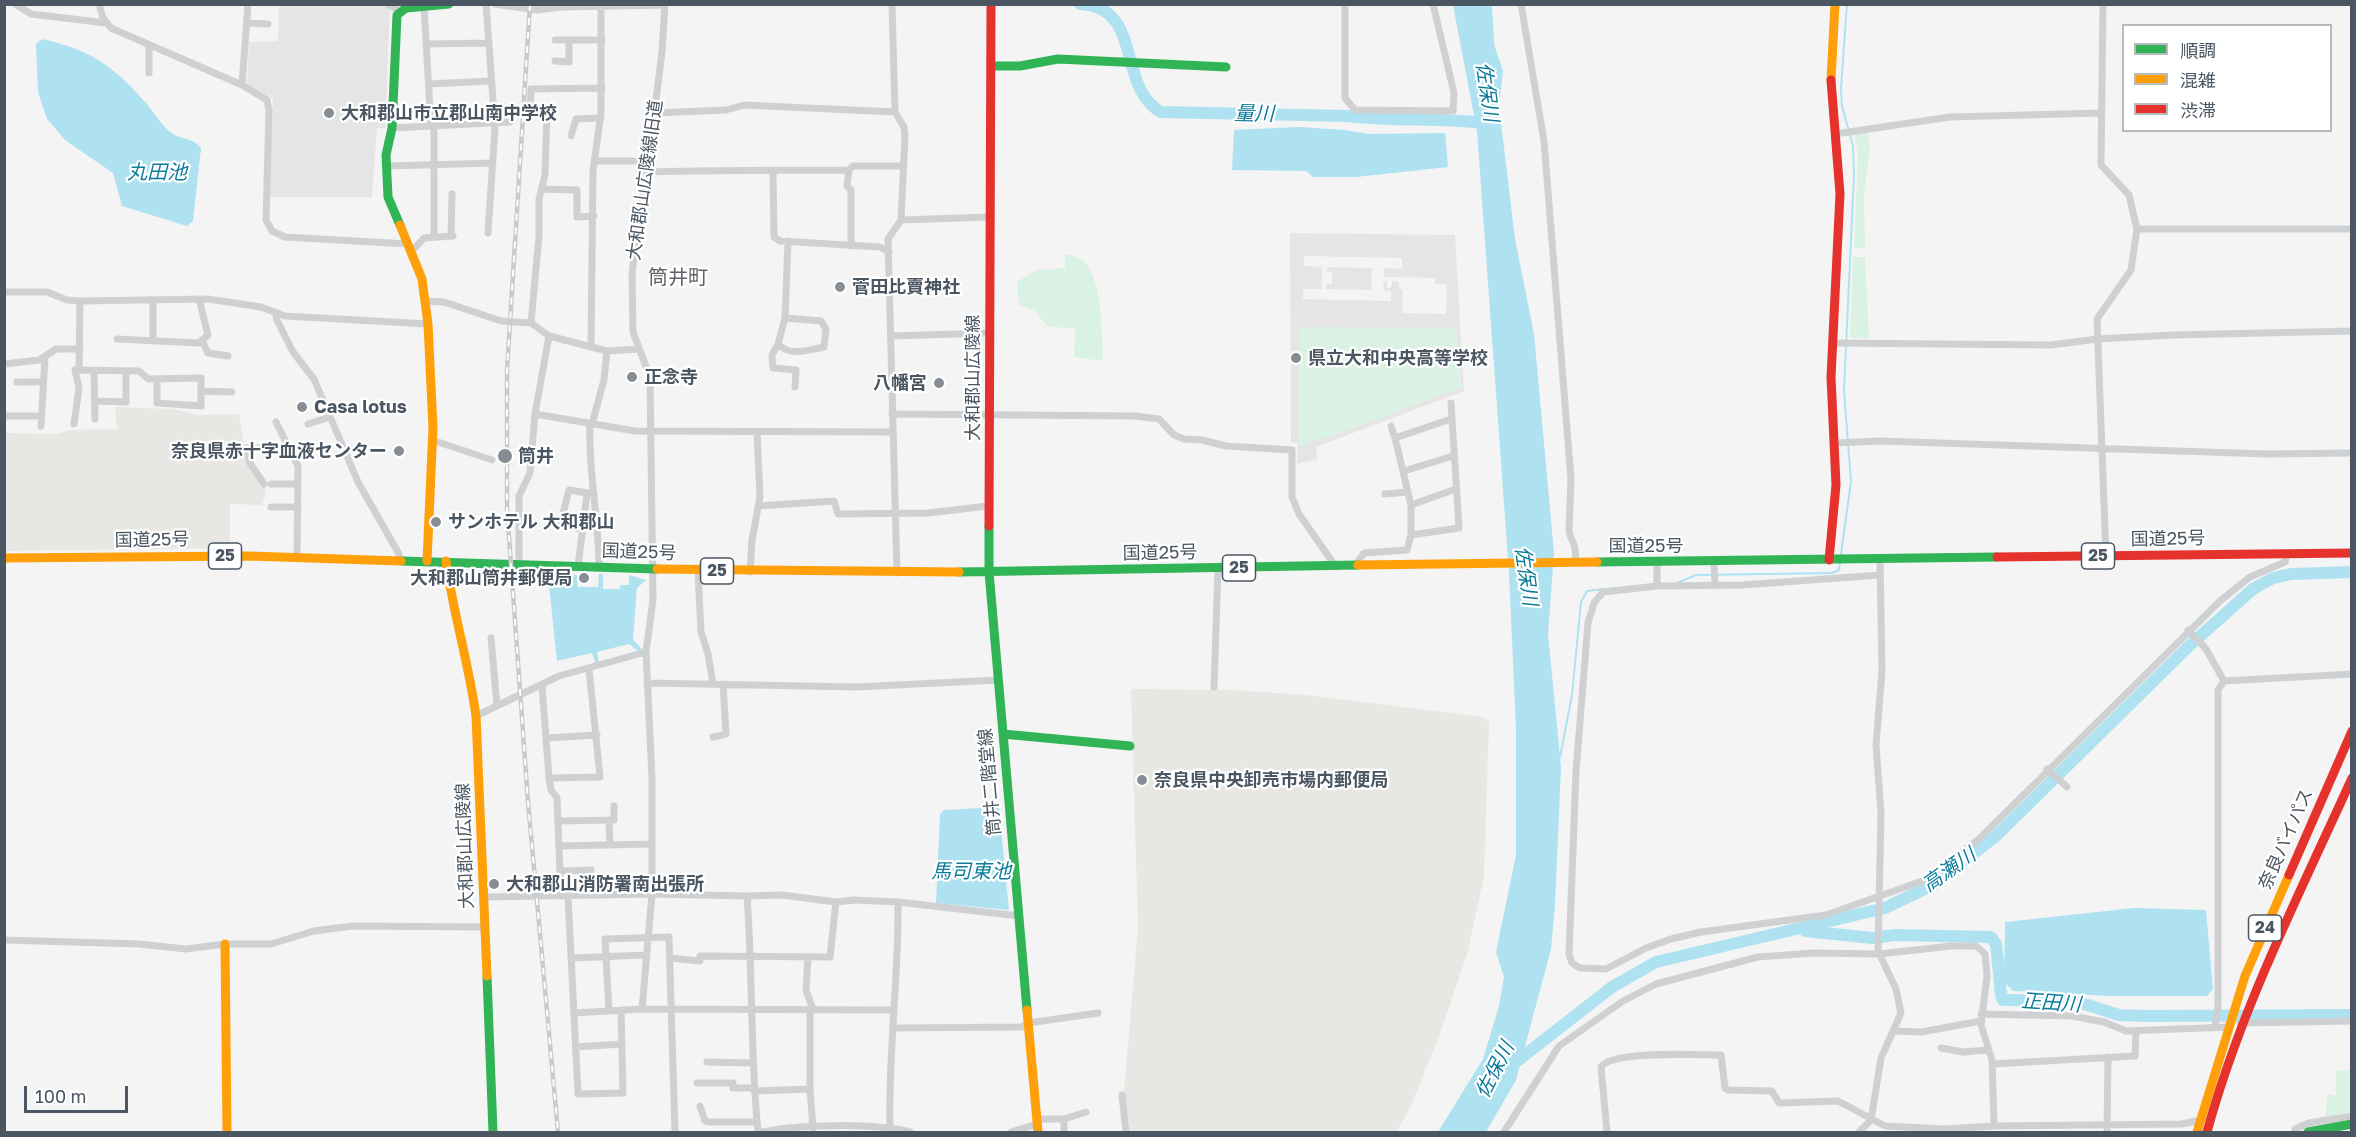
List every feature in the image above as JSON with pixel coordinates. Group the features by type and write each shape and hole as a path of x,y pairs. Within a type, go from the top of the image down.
{"main road":[{"path":"427,561 432,440 428,324 422,279 390,203 387,149 392,128 396,21 400,11 449,4"},
{"path":"1835,4 1830,89 1840,194 1833,344 1836,560"},
{"name":"大和郡山広陵線","path":"988,572 991,7"},
{"path":"991,66 1020,66 1058,59 1226,67"},
{"name":"国道25号","path":"4,558 297,557 698,571 897,573 1564,562 2352,554"},
{"name":"大和郡山広陵線","path":"446,561 450,593 469,670 476,716 493,1132"},
{"name":"筒井二階堂線","path":"988,572 1037,1125"},
{"name":"奈良バイパス","path":"2197,1132 2227,1028 2245,976 2352,731"},
{"path":"1003,734 1130,746"},
{"name":"奈良バイパス","path":"2207,1132 2235,1037 2264,965 2352,778"},
{"path":"225,944 227,1132"},
{"path":"2214,1132 2235,1037"},
{"path":"2308,1132 2352,1124"}],"street":[{"path":"15,4 31,14 106,23"},
{"path":"99,4 106,23 111,28 263,96 269,105 266,220 272,231 285,237 410,248 424,238 452,236 452,194"},
{"path":"242,85 248,4"},
{"path":"387,4 400,11"},
{"path":"486,4 494,123 488,233"},
{"path":"495,4 537,10 601,5 665,5"},
{"path":"1345,4 1345,98 1348,105 1354,110 1453,111 1454,93 1433,4"},
{"path":"1521,4 1544,141 1571,478 1569,532 1575,548 1576,562"},
{"path":"2103,4 2101,165 2129,195 2137,228 2131,270 2097,319 2106,556"},
{"path":"591,348 593,171 597,161 596,141 601,118 602,88 601,5"},
{"name":"大和郡山広陵線旧道","path":"642,1009 652,894 652,779 646,652 653,600 653,569 650,377 633,332 632,276 638,216 647,172 665,5"},
{"path":"880,247 901,219 904,166 904,127 895,112 892,6"},
{"path":"424,7 433,126 434,236"},
{"path":"248,22 268,24"},
{"path":"555,40 602,40"},
{"path":"555,61 569,62 569,40"},
{"path":"426,44 489,43"},
{"path":"148,73 149,45"},
{"path":"429,84 491,81"},
{"path":"531,323 544,175 547,111 530,114 531,90 602,88"},
{"path":"654,112 726,110 744,105 895,112"},
{"path":"1835,134 1950,117 2101,112"},
{"path":"571,136 576,119 601,118"},
{"path":"392,128 510,122"},
{"path":"597,161 648,160"},
{"path":"387,166 493,163"},
{"path":"851,246 850,190 847,186 849,170 853,166 904,166"},
{"path":"647,172 747,169 773,172 849,170"},
{"path":"773,172 774,237 788,241 880,247 889,252"},
{"path":"541,189 577,190 577,217 594,216"},
{"path":"901,219 990,217"},
{"path":"2137,228 2352,229"},
{"path":"888,239 897,573"},
{"path":"788,241 785,318 778,345 772,355 773,368 796,370 795,387"},
{"path":"4,292 46,292 67,300 80,301 199,299 261,307 276,313 300,317 352,318 428,324"},
{"path":"117,339 199,343 208,335 199,299"},
{"path":"153,300 153,341"},
{"path":"80,301 80,370"},
{"path":"425,301 444,302 501,321 531,323 539,326 549,336 591,348 607,351 639,349"},
{"path":"276,313 276,318 293,352 314,379 358,482 399,554 399,560"},
{"path":"778,345 784,351 796,352 824,347 826,329 821,321 785,318"},
{"path":"1833,344 2051,345 2097,339 2216,333 2352,331"},
{"path":"892,336 990,333"},
{"path":"519,563 519,496 530,473 535,414 549,336"},
{"path":"202,340 208,354 228,356"},
{"path":"4,364 30,363 45,358 56,349 80,349"},
{"path":"599,567 599,538 590,494 589,460 591,424 604,380 607,351"},
{"path":"41,426 45,358"},
{"path":"74,424 79,388 75,370 139,371 148,379 201,378 201,406 157,403 157,379"},
{"path":"94,371 95,419"},
{"path":"95,401 126,402 126,371"},
{"path":"17,382 43,382"},
{"path":"201,392 232,392"},
{"path":"1411,535 1459,528 1451,403"},
{"path":"535,414 651,431 892,432"},
{"path":"892,414 989,414 1159,419 1174,435 1184,439 1202,440 1226,446 1292,450 1292,497 1299,514 1336,567"},
{"path":"4,416 41,416"},
{"path":"308,424 330,417"},
{"path":"1395,438 1451,419"},
{"path":"276,422 298,466 297,557"},
{"path":"1354,567 1364,553 1407,550 1411,535 1411,505 1391,426"},
{"path":"750,572 752,540 759,506 757,432"},
{"path":"432,440 492,460"},
{"path":"1834,443 1880,441 2102,446 2267,454 2352,453"},
{"path":"289,447 246,448 250,463 268,484 298,484"},
{"path":"1404,471 1453,456"},
{"path":"1411,505 1456,489"},
{"path":"582,529 560,525 569,490 590,494"},
{"path":"1385,494 1408,492"},
{"path":"578,566 582,529 590,494"},
{"path":"759,506 834,501 838,514 895,514 928,513 988,506"},
{"path":"271,507 298,507"},
{"path":"1880,575 1715,586 1657,586 1603,592 1594,603 1588,623 1576,771 1569,954 1572,963 1580,968 1606,969 1646,948 1671,939 1701,932 1826,915 1925,880 1965,851 2189,630 2250,577 2285,562 2287,554"},
{"path":"1859,1132 1871,1120 1881,1058 1901,1013 1896,990 1879,954 1877,933 1881,813 1876,745 1882,672 1880,559"},
{"path":"1714,561 1715,586"},
{"path":"1657,562 1657,586"},
{"path":"1214,687 1218,569"},
{"path":"698,571 700,632 708,654 713,684"},
{"path":"2189,630 2204,647 2224,681"},
{"path":"491,638 497,706"},
{"path":"476,716 560,676 646,652"},
{"path":"549,778 600,777 589,669"},
{"path":"2224,681 2352,674"},
{"path":"647,683 856,687 894,684 915,686 930,682 998,680"},
{"path":"2215,1028 2218,1007 2218,690 2224,681"},
{"path":"712,737 726,735 723,684"},
{"path":"542,686 549,778 551,790 557,798 560,871 572,958 578,1094 623,1093 621,1010"},
{"path":"546,738 597,735"},
{"path":"2048,770 2067,788"},
{"path":"558,821 614,820 614,806"},
{"path":"609,820 610,845"},
{"path":"560,846 652,844"},
{"path":"560,871 591,870"},
{"path":"484,897 652,894 782,895 836,902 855,900 898,902 1019,916"},
{"path":"747,896 752,957 750,1011 752,1063 758,1132"},
{"path":"670,958 700,961 700,956 830,957 836,902"},
{"path":"890,1127 889,1089 899,960 898,902"},
{"path":"4,940 140,944 186,949 225,944 271,944 314,931 353,926 484,927"},
{"path":"609,1011 605,939 669,938 675,1132"},
{"path":"1504,1132 1559,1046 1623,1001 1656,984 1758,957 1814,953 1879,954 1951,946 1980,947 1985,954 1987,976 1981,1017 1992,1064 1994,1126"},
{"path":"572,958 646,955"},
{"path":"808,957 806,996 812,1010 810,1089 813,1128"},
{"path":"574,1012 642,1009 894,1010"},
{"path":"893,1028 1022,1027 1028,1023 1098,1013"},
{"path":"1894,1031 1921,1032 1981,1017 2072,1016 2104,1022 2126,1031 2227,1028 2241,1023 2352,1021"},
{"path":"1992,1064 2135,1056 2136,1031"},
{"path":"576,1047 622,1044"},
{"path":"1941,1048 1969,1052 1988,1050"},
{"path":"1607,1132 1601,1067 1604,1062 1611,1058 1654,1055 1721,1055 1725,1088 1728,1090 1772,1091 1779,1103 1838,1101 1885,1126 1944,1129 1994,1126 2107,1130 2182,1125 2200,1120"},
{"path":"2107,1130 2108,1058"},
{"path":"707,1062 752,1063"},
{"path":"698,1083 734,1083 734,1088 754,1090 810,1089"},
{"path":"1122,1095 1126,1132"},
{"path":"700,1106 705,1120 710,1122 757,1122"},
{"path":"1011,1132 1086,1112"},
{"path":"2295,1129 2352,1116"},
{"path":"1064,1119 1064,1132"},
{"path":"764,1132 788,1128 890,1127 910,1132"}],"shaded area":[{"name":"大和郡山市立郡山南中学校","path":"375,4 390,9 385,128 377,128 372,197 269,197 273,99 247,84 249,42 278,41 279,5"},
{"name":"県立大和中央高等学校","path":"1290,233 1455,235 1464,391 1316,447 1317,460 1297,464 1298,443 1291,442","holes":["1304,256 1402,258 1402,269 1384,268 1384,277 1435,278 1435,284 1447,284 1446,314 1402,313 1403,289 1399,289 1399,282 1392,281 1391,288 1387,288 1387,281 1384,281 1383,290 1391,291 1391,301 1303,299 1303,289 1322,289 1322,267 1304,266","1303,327 1407,329 1408,371 1447,372 1446,329 1456,329 1461,387 1337,434 1299,445 1300,329"]},
{"path":"1327,267 1372,268 1371,290 1326,289 1326,284 1332,284 1332,272 1327,272"},
{"path":"115,407 172,409 198,415 239,414 246,458 266,490 262,505 230,504 230,548 5,551 4,433 56,434 71,430 117,429"},
{"path":"1133,689 1233,690 1305,695 1483,717 1489,722 1484,876 1468,951 1441,1031 1410,1108 1396,1132 1130,1132 1124,1091 1138,928 1131,692"}],"green space":[{"path":"1867,133 1870,146 1864,194 1865,248 1854,248 1858,155 1854,134"},
{"path":"1065,254 1079,258 1087,265 1093,276 1100,305 1103,361 1074,357 1075,328 1048,327 1034,310 1019,306 1017,282 1036,270 1065,268"},
{"path":"1853,257 1865,257 1869,338 1850,338"},
{"path":"1303,327 1456,328 1461,387 1299,446 1300,329"},
{"path":"2351,1070 2351,1112 2325,1117 2328,1094 2336,1096 2336,1071"}],"water":[{"name":"佐保川","path":"1492,4 1494,44 1503,71 1499,106 1515,239 1534,334 1554,553 1548,634 1561,767 1555,904 1551,949 1516,1080 1486,1132 1438,1132 1483,1059 1499,1006 1504,977 1496,952 1516,855 1516,728 1509,573 1477,131 1453,5"},
{"name":"丸田池","path":"42,39 74,48 100,61 134,90 169,131 195,142 201,148 193,221 187,226 122,206 113,173 65,140 47,119 38,92 36,44"},
{"path":"1298,127 1369,134 1445,133 1448,167 1356,177 1313,177 1306,171 1232,170 1234,130"},
{"path":"567,574 577,575 578,587 598,587 599,574 603,574 603,589 620,589 620,585 629,585 629,575 646,580 637,588 633,640 642,649 639,652 629,644 597,652 599,663 596,664 592,653 557,661 549,585 565,585"},
{"name":"馬司東池","path":"999,807 1009,910 936,903 940,814 944,810"},
{"path":"2134,908 2206,910 2213,989 2207,996 2111,996 2013,991 2004,982 2005,922"}],"waterway":[{"name":"量川","path":"535,6 549,4"},
{"name":"量川","path":"1080,4 1100,8 1113,19 1122,33 1138,85 1147,100 1161,112 1348,116 1491,124"},
{"path":"1841,554 1851,482 1844,390 1854,175 1853,146 1842,106 1841,88 1847,4"},
{"path":"1677,583 1696,575 1832,573 1839,570 1840,562"},
{"name":"高瀬川","path":"1512,1065 1612,987 1656,962 1885,908 1935,884 1997,835 2189,646 2253,589 2273,578 2291,574 2352,572"},
{"path":"1560,757 1572,695 1581,602 1587,591 1604,589"},
{"name":"正田川","path":"1805,931 1872,938 1895,935 1991,937 1996,944 2003,1000 2075,1001 2119,1015 2352,1015"}],"railway":[{"path":"530,4 507,370 507,509 528,802 558,1132"}],"traffic: fast":[{"path":"400,225 388,197 386,155 392,128 397,15 406,8 449,4"},
{"path":"991,66 1020,66 1058,59 1226,67"},
{"path":"989,526 989,572 1027,1010"},
{"path":"1597,562 1997,557"},
{"path":"401,561 657,569"},
{"path":"959,572 1358,565"},
{"path":"1003,734 1130,746"},
{"path":"487,976 493,1132"},
{"path":"2308,1132 2352,1124"}],"traffic: slow":[{"path":"1831,80 1835,4"},
{"path":"400,225 422,279 428,324 433,428 427,561"},
{"path":"4,558 249,556 401,561"},
{"path":"446,561 476,716 487,976"},
{"path":"1358,565 1597,562"},
{"path":"657,569 959,572"},
{"path":"2197,1132 2245,976 2289,875"},
{"path":"225,944 227,1132"},
{"path":"1027,1010 1038,1132"}],"traffic: jam":[{"path":"989,526 991,4"},
{"path":"1829,560 1836,485 1831,377 1840,194 1831,80"},
{"path":"1997,557 2352,553"},
{"path":"2289,875 2352,731"},
{"path":"2207,1132 2237,1041 2272,952 2352,778"}],"place":[{"name":"大和郡山市立郡山南中学校","path":"329,113"},
{"name":"菅田比賣神社","path":"840,287"},
{"name":"県立大和中央高等学校","path":"1296,358"},
{"name":"正念寺","path":"632,377"},
{"name":"八幡宮","path":"939,383"},
{"name":"Casa lotus","path":"302,407"},
{"name":"奈良県赤十字血液センター","path":"399,451"},
{"name":"筒井","path":"505,456"},
{"name":"サンホテル 大和郡山","path":"436,522"},
{"name":"大和郡山筒井郵便局","path":"584,578"},
{"name":"奈良県中央卸売市場内郵便局","path":"1142,780"},
{"name":"大和郡山消防署南出張所","path":"494,884"}],"district":[{"name":"筒井町","path":"678,278"}]}
